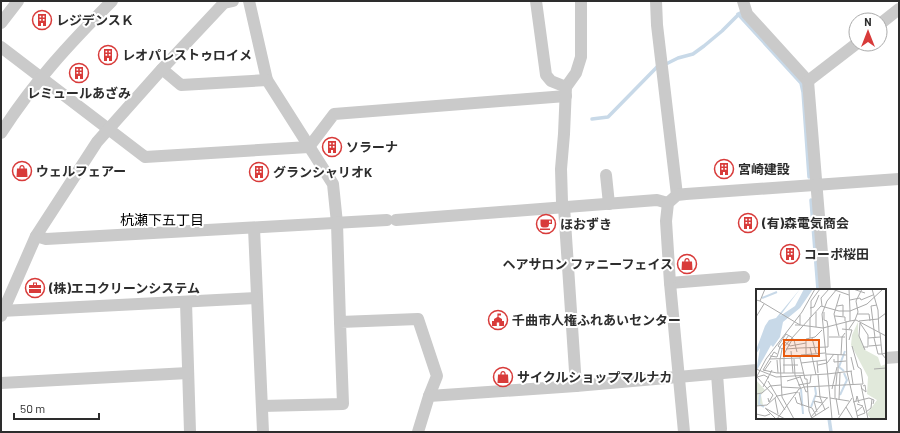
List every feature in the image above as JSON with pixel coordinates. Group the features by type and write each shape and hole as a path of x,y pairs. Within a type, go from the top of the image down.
{"street":[{"path":"1,23 18,1"},
{"path":"1,133 41,78 71,42 112,1"},
{"path":"233,1 224,3 108,128 97,142 36,236 2,312 257,298"},
{"path":"248,1 267,80 333,184 337,223 343,404 262,406"},
{"path":"536,1 546,75 551,82 566,91"},
{"path":"576,386 564,207 562,202 561,169 566,91 576,73 581,57 581,1"},
{"path":"656,1 657,25 678,196"},
{"path":"744,6 747,14 808,82 825,289"},
{"path":"888,17 899,8"},
{"path":"1,47 145,157 309,147 334,114 566,91"},
{"path":"808,82 848,50"},
{"path":"162,69 181,85 267,80"},
{"path":"606,175 609,204"},
{"path":"684,432 670,284 666,221 668,203 678,196 686,194 899,179"},
{"path":"36,236 46,238 392,220 657,200 668,203"},
{"path":"254,228 263,432"},
{"path":"670,284 744,277"},
{"path":"186,302 190,432"},
{"path":"340,322 418,319 437,376 418,432"},
{"path":"886,358 899,357"},
{"path":"429,396 576,386 756,370"},
{"path":"1,383 188,373"},
{"path":"717,374 721,429"}],"waterway":[{"path":"666,64 678,58 693,54 722,31 740,13"},
{"path":"738,14 801,83 803,92 809,177"},
{"path":"592,119 608,117 658,66"},
{"path":"811,200 818,289"},
{"path":"829,419 831,432"}],"place":[{"name":"レジデンスＫ","path":"42,20"},
{"name":"レオパレストゥロイメ","path":"108,55"},
{"name":"レミュールあざみ","path":"79,73"},
{"name":"ソラーナ","path":"332,147"},
{"name":"宮崎建設","path":"724,169"},
{"name":"ウェルフェアー","path":"22,171"},
{"name":"グランシャリオK","path":"259,172"},
{"name":"(有)森電気商会","path":"748,223"},
{"name":"ほおずき","path":"546,224"},
{"name":"コーポ桜田","path":"790,254"},
{"name":"ヘアサロン ファニーフェイス","path":"687,264"},
{"name":"(株)エコクリーンシステム","path":"35,288"},
{"name":"千曲市人権ふれあいセンター","path":"498,320"},
{"name":"サイクルショップマルナカ","path":"503,377"}],"district":[{"name":"杭瀬下五丁目","path":"162,220"}]}
